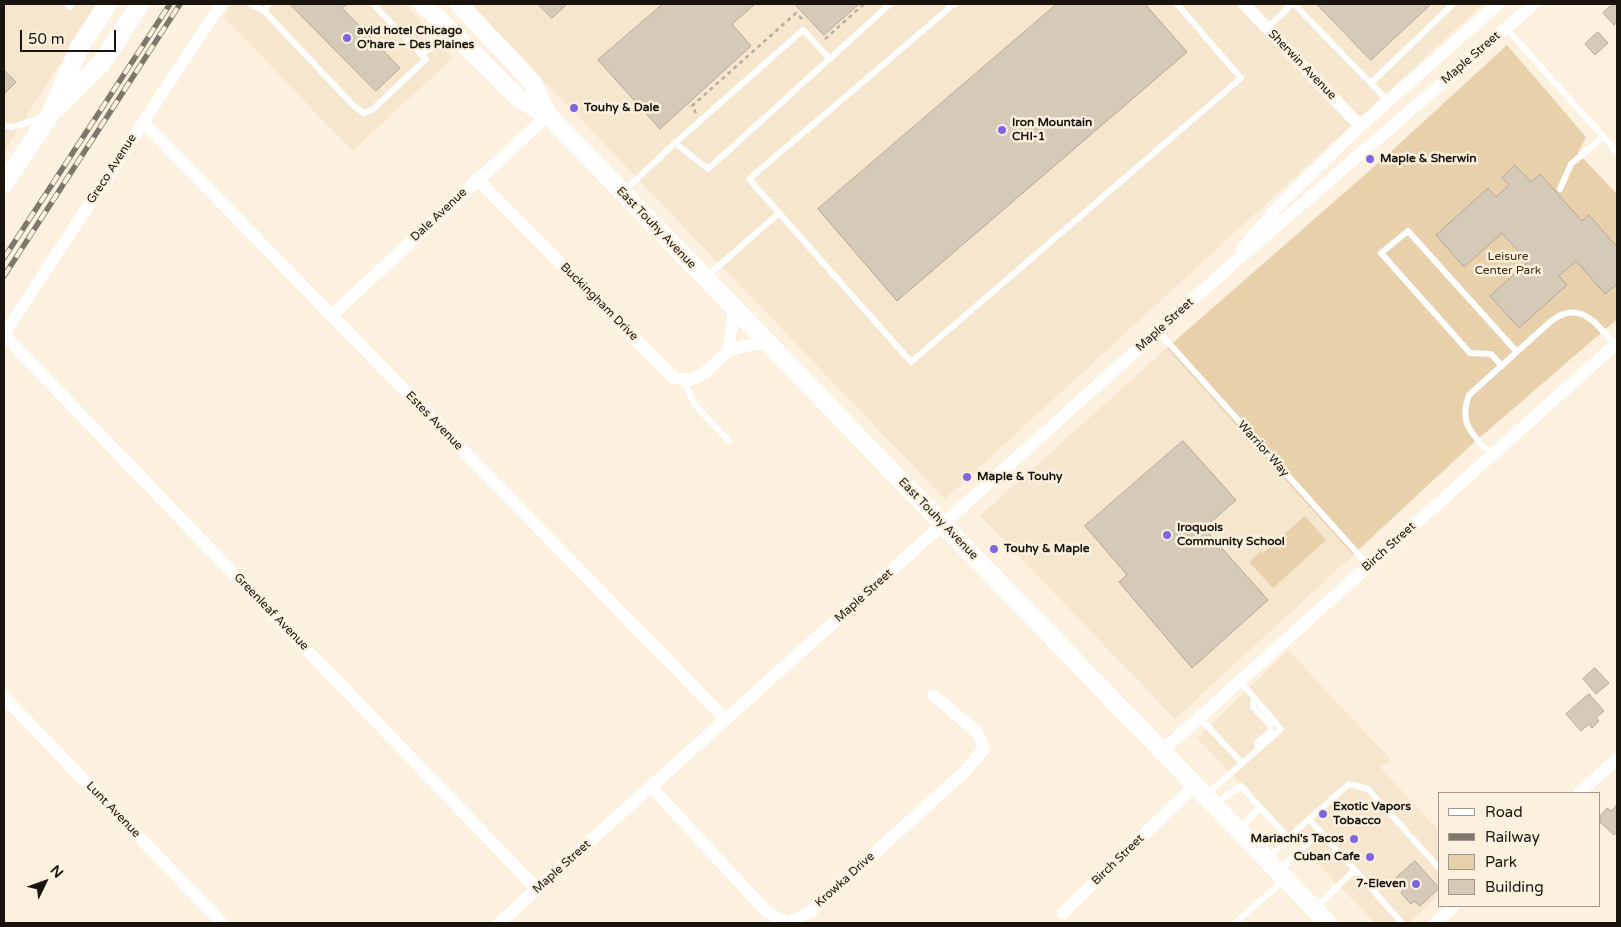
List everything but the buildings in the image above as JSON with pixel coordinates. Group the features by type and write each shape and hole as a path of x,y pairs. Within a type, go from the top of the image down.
{"main road":[{"path":"50,115 78,48 108,4"},
{"path":"7,175 50,115 100,65 140,4"},
{"name":"East Touhy Avenue","path":"459,4 532,82 548,115"},
{"name":"East Touhy Avenue","path":"428,9 521,100 548,115 704,279 944,524 1328,923"}],"street":[{"name":"Greco Avenue","path":"4,334 221,4"},
{"name":"Sherwin Avenue","path":"1244,4 1360,126"},
{"name":"Maple Street","path":"1228,268 1247,242 1280,204 1360,126 1498,4"},
{"name":"Maple Street","path":"499,923 1228,268 1534,4"},
{"name":"Dale Avenue","path":"331,316 548,115"},
{"name":"Estes Avenue","path":"143,122 726,720"},
{"name":"Buckingham Drive","path":"477,179 674,378 682,379"},
{"path":"728,351 734,310"},
{"name":"Greenleaf Avenue","path":"4,334 537,889"},
{"path":"682,379 690,380 704,374 728,351 744,346 767,343"},
{"name":"Birch Street","path":"1162,751 1616,344"},
{"name":"Krowka Drive","path":"650,788 767,912 788,923 810,912 964,772 984,749 977,732 933,695"},
{"name":"Lunt Avenue","path":"4,697 222,923"},
{"path":"1580,792 1617,759"},
{"name":"Birch Street","path":"1062,913 1204,795"},
{"path":"1435,923 1453,907"}],"lane":[{"path":"250,4 264,11 355,108 364,113 372,110 426,59 373,4"},
{"path":"264,11 269,4"},
{"path":"675,143 708,169 890,4"},
{"path":"954,4 749,180 911,362 1241,78 1177,4"},
{"path":"1267,28 1293,4 1388,101"},
{"path":"1371,83 1453,4"},
{"path":"428,9 436,24 430,47"},
{"path":"1506,28 1617,152"},
{"path":"622,192 803,30 830,59"},
{"path":"422,54 430,47 445,43 464,45"},
{"path":"4,126 13,127 50,115"},
{"path":"1560,189 1571,164 1603,136"},
{"path":"704,279 779,213"},
{"path":"1502,366 1491,354 1470,353 1381,253 1408,231 1517,352"},
{"path":"1492,456 1469,430 1464,421 1464,408 1469,396 1550,322 1565,313 1579,314 1592,319 1616,344"},
{"name":"Warrior Way","path":"1158,332 1368,566"},
{"path":"682,379 695,406 729,441"},
{"path":"1204,795 1281,728 1240,681"},
{"path":"1199,717 1242,763"},
{"path":"1266,859 1349,784 1368,789 1438,867"},
{"path":"1204,795 1241,786 1288,838"},
{"path":"1238,831 1260,807"},
{"path":"1309,819 1402,923"},
{"path":"1235,923 1282,876 1320,832"},
{"path":"1314,909 1355,870"}],"shaded area":[{"path":"4,4 99,4 4,151"},
{"path":"232,4 405,4 453,58 352,151 224,17"},
{"path":"470,4 1483,4 945,499"},
{"name":"Iroquois Community School","path":"1167,348 1353,555 1175,719 980,516"},
{"path":"1288,650 1391,760 1380,767 1438,830 1438,895 1409,923 1375,923 1197,738"}],"green space":[{"name":"Leisure Center Park","path":"1507,45 1586,137 1578,153 1617,194 1617,319 1469,447 1353,555 1167,348 1385,157"},
{"path":"1305,516 1326,540 1273,588 1249,562 1261,551 1263,553"}],"railway":[{"path":"4,258 170,4"},
{"path":"4,276 180,4"}],"place":[{"name":"avid hotel Chicago O’hare – Des Plaines","path":"347,38"},
{"name":"Touhy & Dale","path":"574,108"},
{"name":"Iron Mountain CHI-1","path":"1002,130"},
{"name":"Maple & Sherwin","path":"1370,159"},
{"name":"Maple & Touhy","path":"967,477"},
{"name":"Iroquois Community School","path":"1167,535"},
{"name":"Touhy & Maple","path":"994,549"},
{"name":"Exotic Vapors Tobacco","path":"1323,814"},
{"name":"Mariachi's Tacos","path":"1354,839"},
{"name":"Cuban Cafe","path":"1370,857"},
{"name":"7-Eleven","path":"1416,884"}]}
